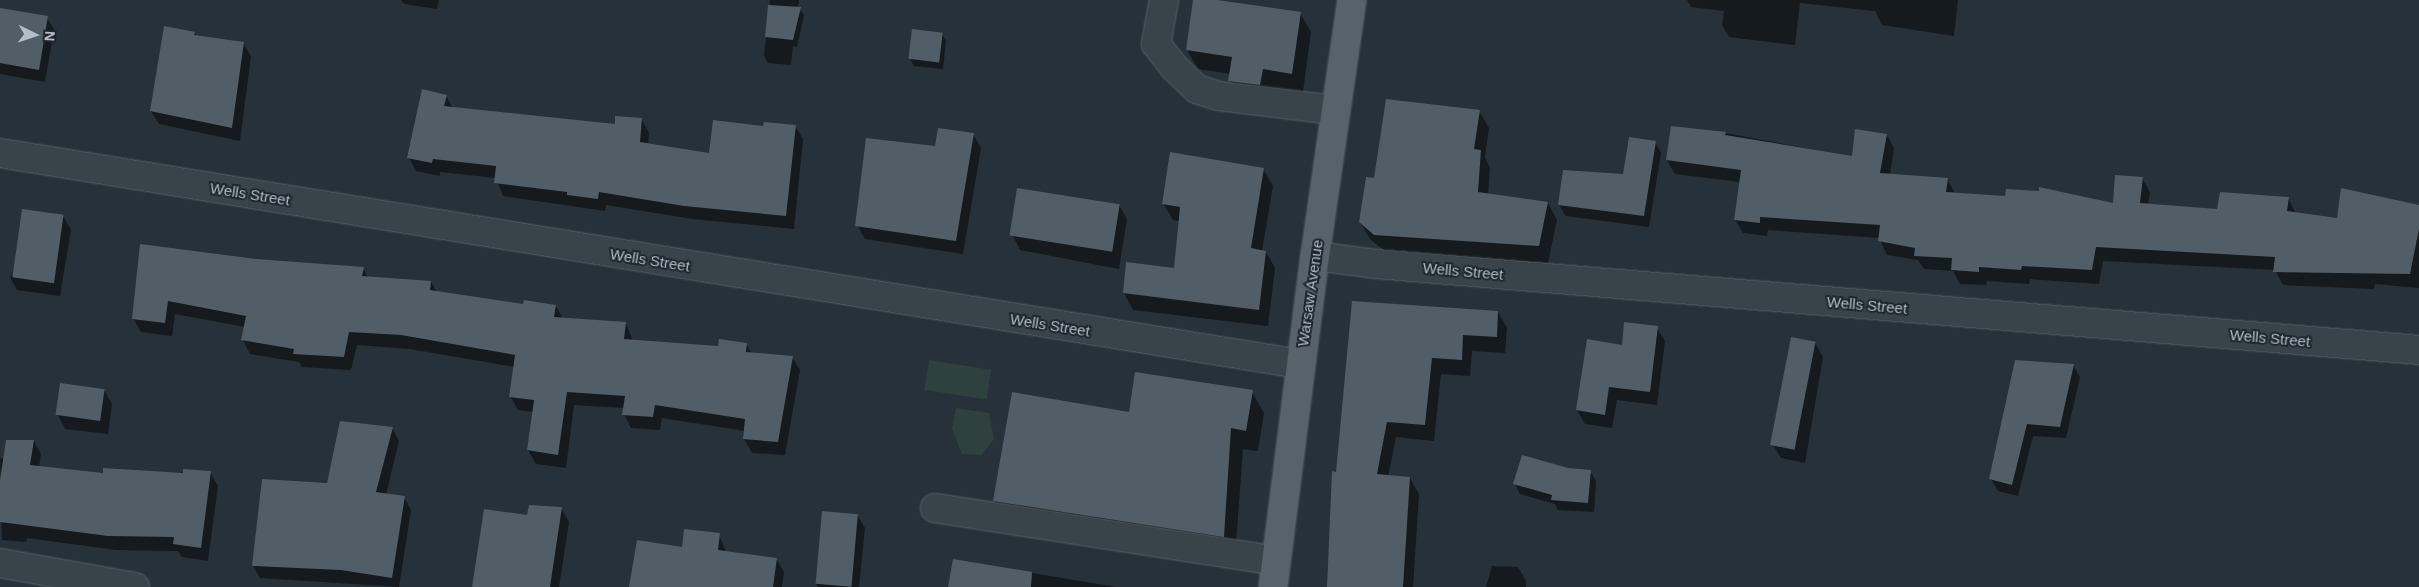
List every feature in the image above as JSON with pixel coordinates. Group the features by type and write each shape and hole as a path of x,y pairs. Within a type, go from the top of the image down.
{"main road":[{"name":"Warsaw Avenue","path":"1275,574 1300,364 1352,0"}],"street":[{"path":"1164,0 1156,44 1167,60 1197,89 1219,96 1336,110"},
{"name":"Wells Street","path":"0,153 1300,364"},
{"name":"Wells Street","path":"1315,256 1376,264 2419,350"},
{"path":"935,508 1275,574"},
{"path":"0,564 134,587"}],"green space":[{"path":"929,360 991,370 987,399 924,390"},
{"path":"956,408 989,413 994,439 982,455 962,454 952,429"}],"building":[{"path":"1193,0 1217,0 1301,12 1292,74 1263,69 1260,85 1228,81 1232,57 1186,50"},
{"path":"768,5 801,7 793,40 765,37"},
{"path":"0,8 48,16 39,70 0,63"},
{"path":"164,26 195,32 194,35 244,42 232,128 150,111"},
{"path":"912,29 943,33 939,63 908,59"},
{"path":"422,89 447,95 444,106 615,124 615,116 642,118 640,142 709,153 713,120 763,126 764,122 796,125 786,216 684,206 599,192 598,199 567,195 567,192 494,183 496,166 433,159 432,163 407,158"},
{"path":"1386,99 1480,110 1474,149 1481,150 1478,192 1548,202 1539,246 1374,235 1359,222 1366,177 1374,178"},
{"path":"1671,126 1726,132 1725,135 1852,156 1855,129 1887,134 1880,173 1948,178 1946,192 2005,196 2006,189 2039,191 2039,187 2113,203 2115,175 2143,177 2140,203 2217,209 2220,192 2289,197 2287,211 2337,218 2341,188 2419,205 2419,229 2410,274 2273,272 2275,257 2096,247 2092,270 2022,266 2021,270 1979,267 1979,272 1951,270 1952,258 1914,256 1915,248 1878,241 1880,225 1760,217 1760,223 1734,220 1741,170 1666,160"},
{"path":"938,128 974,133 956,241 855,226 866,138 935,146"},
{"path":"1629,137 1656,141 1644,216 1558,205 1563,170 1623,174"},
{"path":"1170,152 1264,168 1251,248 1266,251 1259,310 1123,293 1126,262 1174,268 1180,207 1162,204"},
{"path":"1017,188 1120,204 1112,252 1009,235"},
{"path":"22,209 64,215 54,283 12,277"},
{"path":"140,244 256,259 364,267 362,276 431,281 430,290 523,304 524,300 556,305 554,317 626,322 624,339 718,346 719,339 747,343 746,352 793,356 778,442 743,439 745,419 655,405 653,417 622,415 625,396 567,392 558,455 527,450 534,400 509,397 515,355 401,335 349,332 344,357 293,354 294,349 241,340 246,316 168,301 165,323 132,319"},
{"path":"1352,301 1498,311 1497,337 1463,335 1462,360 1432,358 1425,425 1387,422 1377,474 1410,477 1403,587 1327,587 1332,471 1336,472"},
{"path":"1624,322 1658,326 1650,392 1609,387 1605,415 1576,410 1587,339 1622,345"},
{"path":"1791,337 1816,342 1795,450 1770,445"},
{"path":"2015,360 2074,364 2060,427 2027,424 2012,485 1989,479"},
{"path":"1135,372 1253,390 1246,431 1231,428 1224,537 993,501 1012,392 1129,412"},
{"path":"60,383 105,389 100,421 56,415"},
{"path":"340,421 393,427 376,492 405,496 392,578 341,570 252,566 262,479 327,483"},
{"path":"6,440 34,440 30,465 103,473 103,468 183,473 183,469 211,471 201,548 173,544 174,537 108,536 0,522 0,480"},
{"path":"1522,455 1568,468 1591,470 1588,503 1551,500 1552,495 1513,484"},
{"path":"529,505 562,507 550,587 472,587 484,509 527,515"},
{"path":"822,511 858,514 852,587 816,584"},
{"path":"684,529 720,533 718,550 777,558 773,587 629,587 637,540 682,547"},
{"path":"953,559 1032,572 1031,587 948,587"}]}
